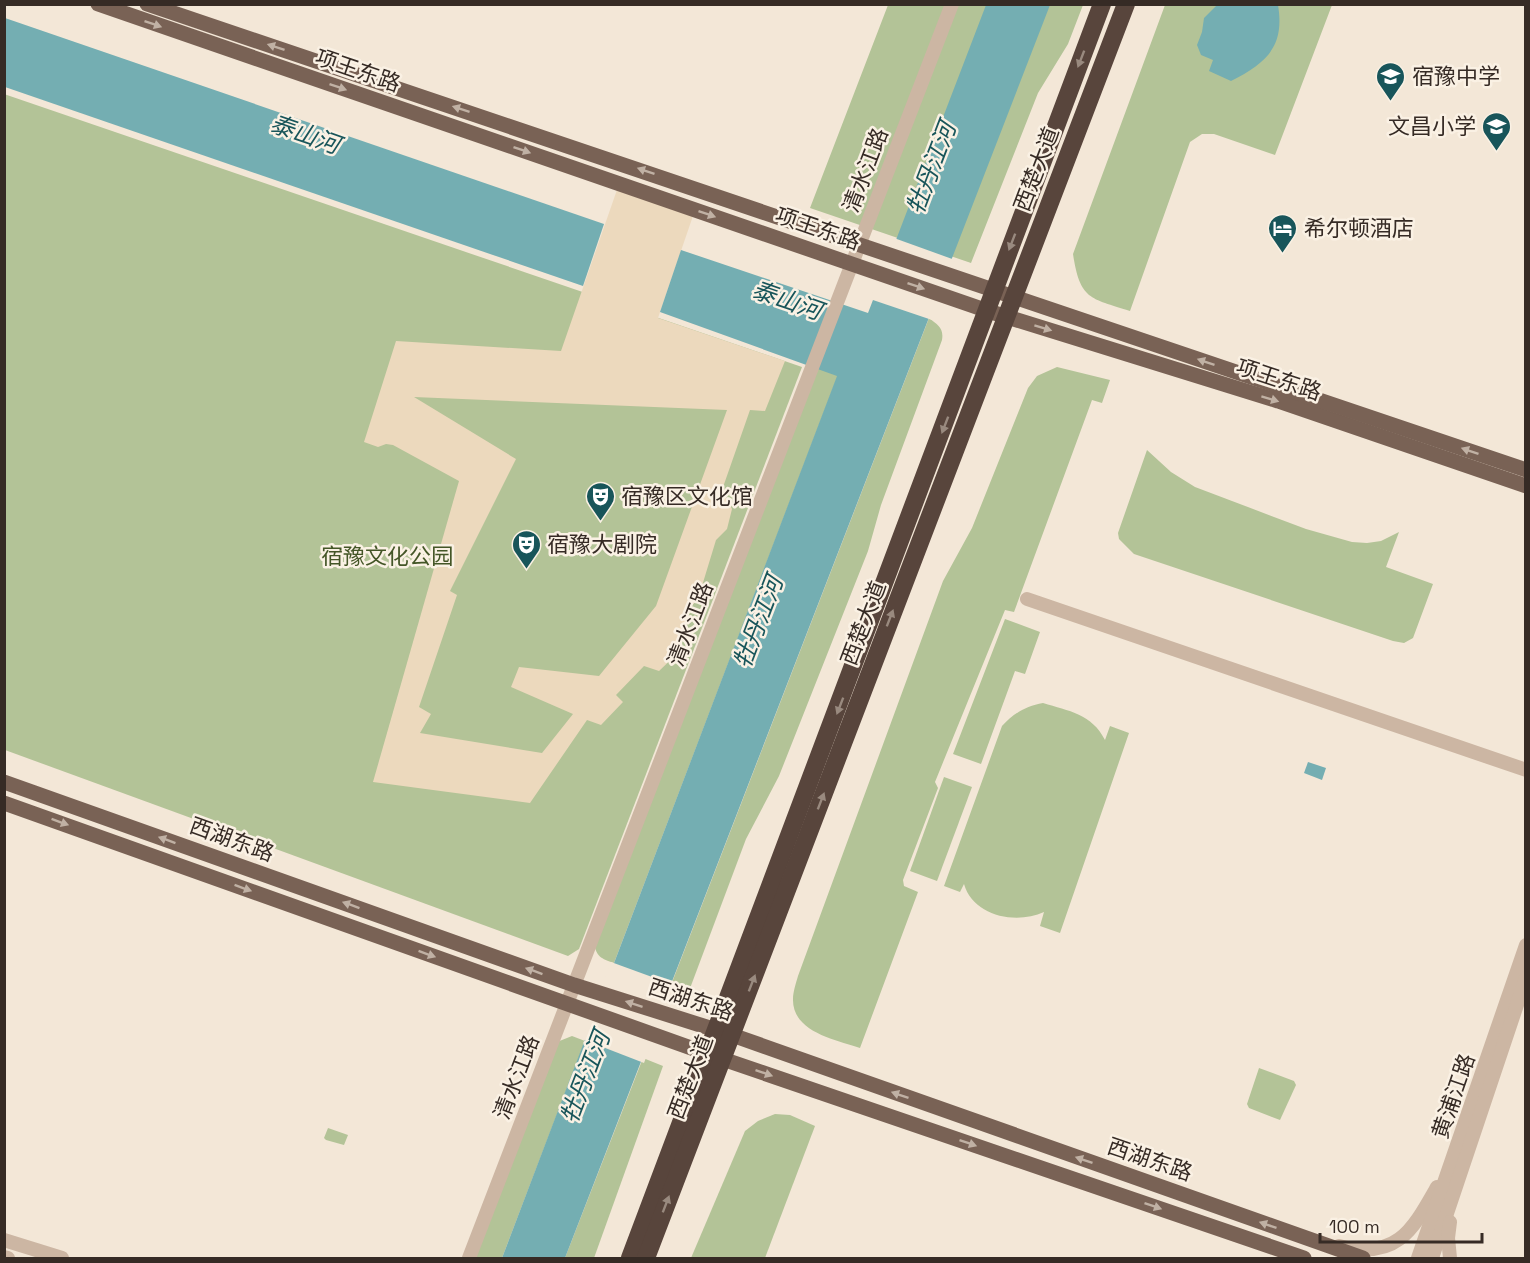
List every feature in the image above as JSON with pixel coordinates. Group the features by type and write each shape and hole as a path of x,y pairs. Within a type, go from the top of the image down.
{"highway":[{"name":"西楚大道","path":"996,314 994,290 1102,4"},
{"name":"西楚大道","path":"646,1258 716,1057 996,314 1012,297 1126,4"},
{"name":"西楚大道","path":"630,1258 716,1057"}],"main road":[{"name":"项王东路","path":"98,4 996,314 1278,401 1526,486"},
{"name":"项王东路","path":"147,4 1526,470"},
{"name":"西湖东路","path":"4,782 574,985 725,1033 1362,1258"},
{"name":"西湖东路","path":"4,803 670,1041 1300,1257"}],"street":[{"name":"清水江路","path":"469,1258 809,370 952,4"},
{"path":"1027,598 1526,770"},
{"name":"黄浦江路","path":"1432,1258 1460,1154 1526,945"},
{"name":"黄浦江路","path":"1418,1258 1526,978"},
{"path":"1299,1236 1344,1247 1375,1248 1392,1244 1409,1233 1460,1154"},
{"path":"1450,1258 1448,1238 1460,1154"},
{"path":"4,1240 62,1258"}],"green space":[{"path":"888,5 1083,5 1068,44 1038,93 971,263 810,208"},
{"path":"1165,5 1332,5 1275,155 1214,134 1202,134 1190,142 1130,311 1089,295 1079,280 1073,254"},
{"name":"宿豫文化公园","path":"4,94 802,367 579,949 568,956 5,750"},
{"path":"929,318 941,330 942,340 881,505 868,551 779,776 746,839 689,991 671,985"},
{"path":"815,367 838,375 614,963 609,962 598,954 594,943"},
{"path":"1057,367 1110,380 1102,403 1092,400 1014,612 1005,610 935,782 938,788 903,880 904,886 918,892 860,1048 828,1038 807,1027 800,1019 793,999 796,982 943,581 972,528 1028,388 1037,376"},
{"path":"1147,450 1171,472 1195,487 1306,529 1352,542 1367,543 1381,541 1399,532 1386,567 1433,584 1413,638 1404,643 1393,641 1134,554 1119,539 1118,533"},
{"path":"1005,619 1040,632 1025,674 1015,671 981,764 953,754"},
{"path":"1043,703 1071,711 1087,719 1100,731 1105,740 1110,726 1129,733 1060,933 1040,926 1044,912 1021,918 997,915 976,904 964,884 960,892 944,886 1002,726 1021,711"},
{"path":"944,777 972,787 937,881 910,871"},
{"path":"572,1036 585,1041 502,1258 471,1258 557,1042"},
{"path":"643,1058 663,1066 594,1258 565,1258"},
{"path":"1259,1068 1294,1081 1296,1085 1280,1120 1249,1108 1247,1104"},
{"path":"775,1114 790,1115 815,1126 765,1258 691,1258 745,1131 758,1121"},
{"path":"328,1128 348,1135 344,1145 324,1138"}],"shaded area":[{"path":"619,184 695,210 658,318 785,361 765,411 750,410 722,490 732,509 727,529 716,540 698,599 688,610 680,651 659,671 644,666 616,695 623,702 601,725 587,720 530,803 373,782 459,481 393,445 386,444 378,447 364,442 396,341 561,351","holes":["414,397 727,410 656,606 599,676 519,667 511,687 573,714 542,753 420,733 431,714 419,707 457,595 450,591 516,459"]}],"water":[{"path":"1218,4 1278,5 1279,32 1270,52 1254,67 1231,81 1209,71 1213,60 1201,55 1197,45 1204,18"},
{"path":"986,5 1050,5 565,1258 502,1258 837,376 660,312 681,250 868,313"},
{"name":"泰山河","path":"5,18 604,224 583,286 5,87"},
{"path":"1308,762 1326,768 1322,780 1304,773"}],"pier":[{"path":"894,238 955,260 932,320 870,299"},
{"path":"611,962 674,985 644,1063 582,1039"}],"place":[{"name":"宿豫中学","path":"1391,102"},
{"name":"文昌小学","path":"1497,152"},
{"name":"希尔顿酒店","path":"1283,254"},
{"name":"宿豫区文化馆","path":"600,522"},
{"name":"宿豫大剧院","path":"526,570"}],"water label":[{"name":"牡丹江河","path":"931,168"},
{"name":"牡丹江河","path":"758,622"},
{"name":"牡丹江河","path":"585,1077"}]}
